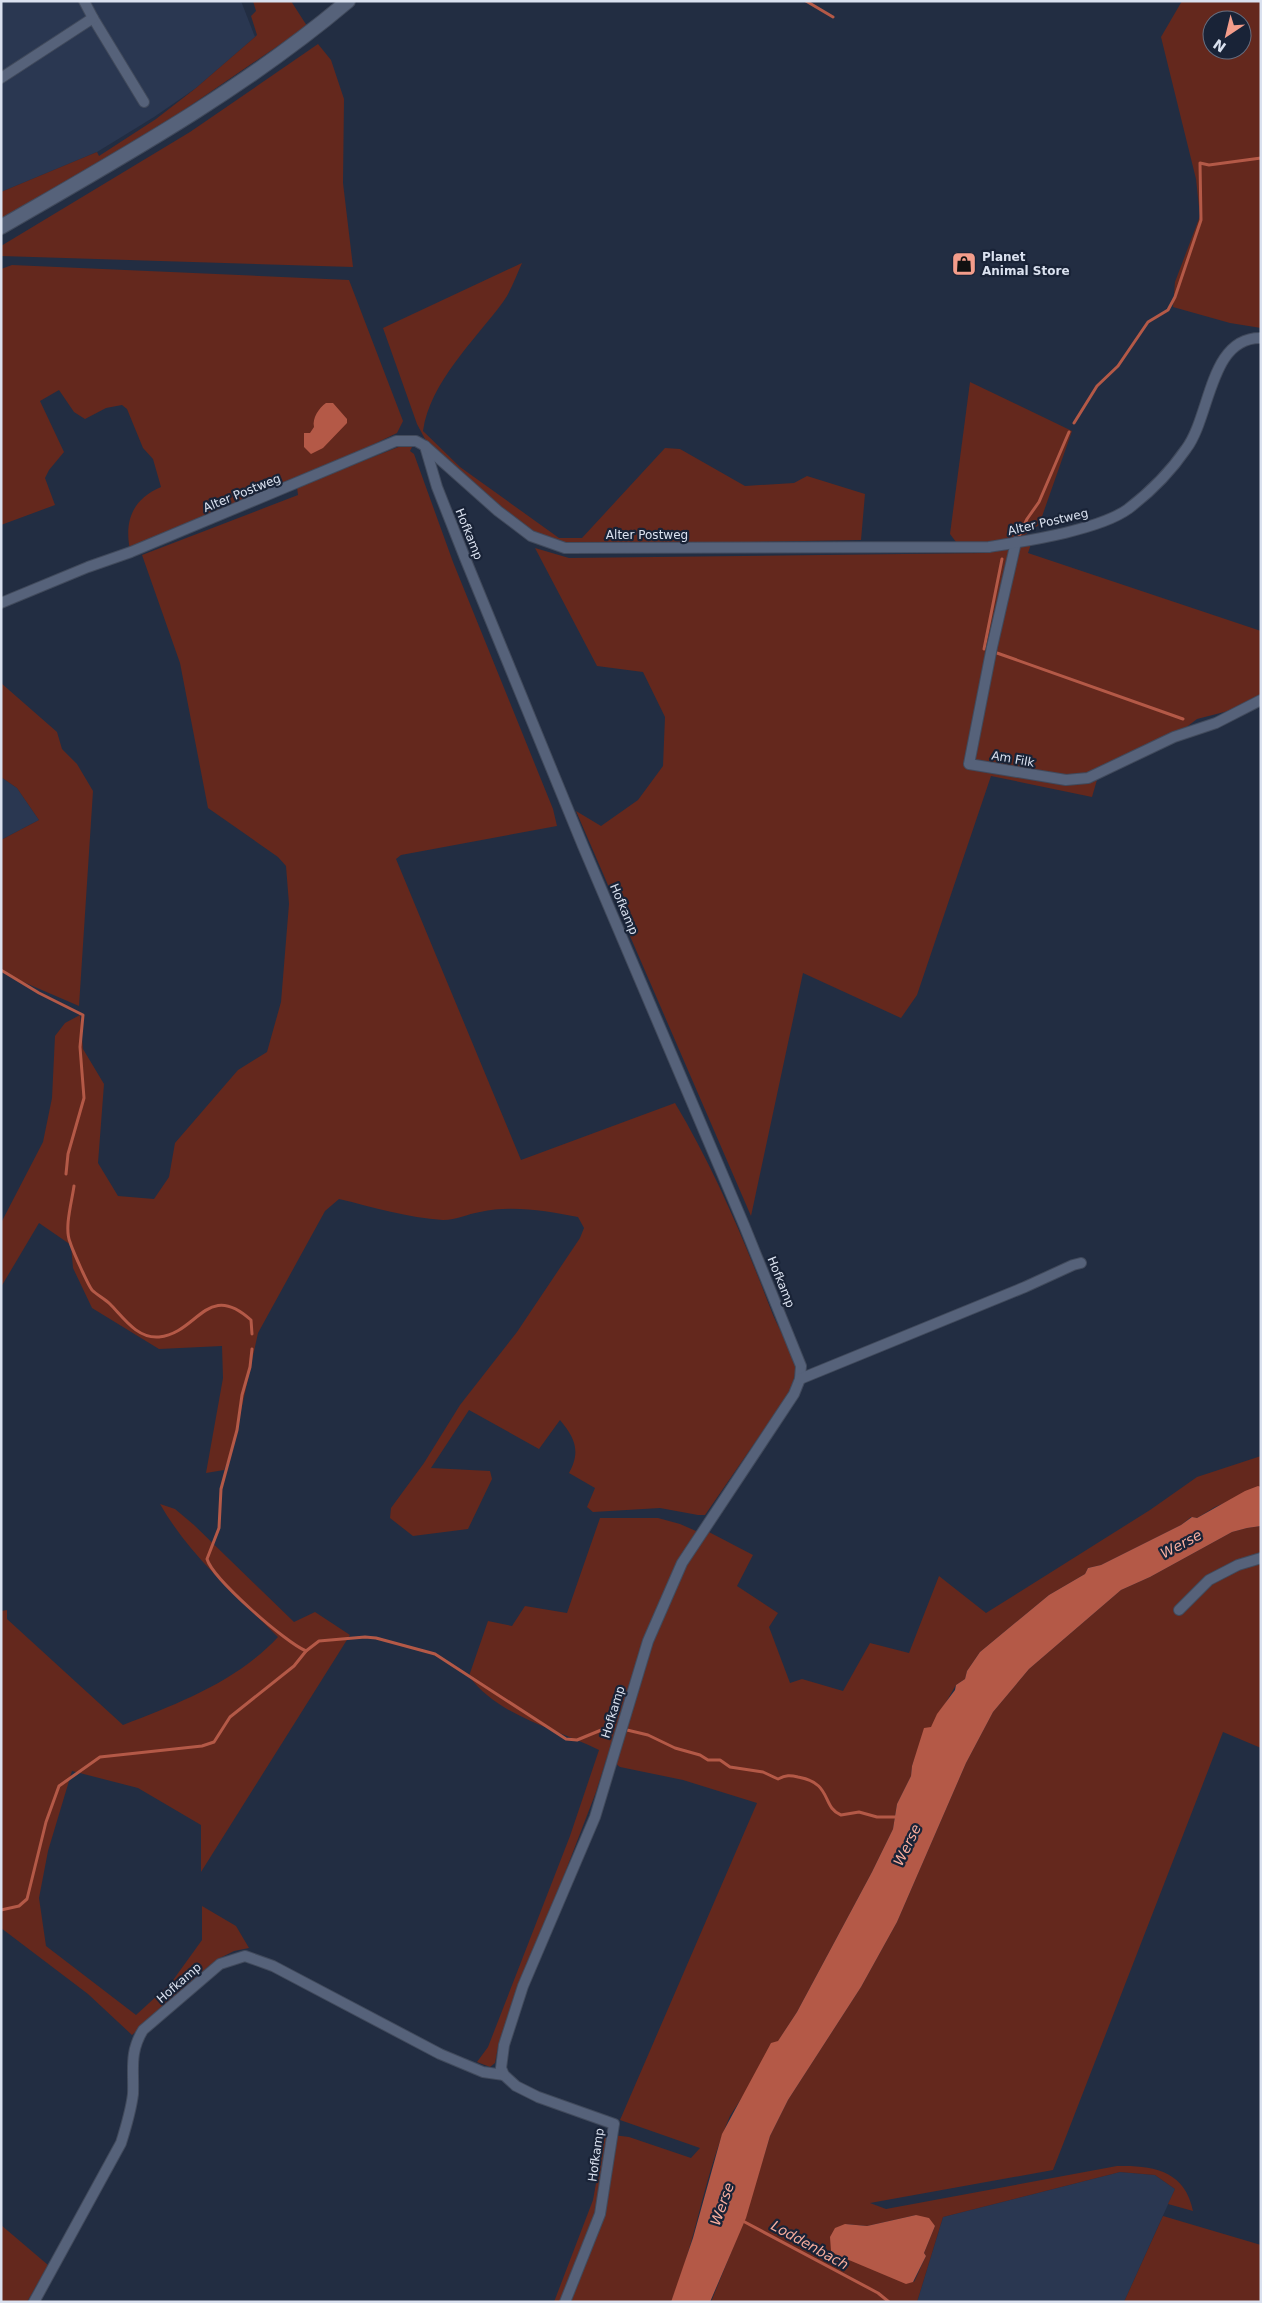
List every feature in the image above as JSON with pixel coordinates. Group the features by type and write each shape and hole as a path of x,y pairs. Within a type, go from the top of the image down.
{"main road":[{"path":"1,227 207,104 281,53 348,1"}],"street":[{"path":"84,1 144,102"},
{"path":"1,78 94,18"},
{"name":"Alter Postweg","path":"1,603 88,567 149,545 396,441 416,441 424,446 498,511 530,536 565,548 989,547 1016,542 1091,526 1127,510 1163,476 1188,448 1204,413 1221,361 1234,346 1248,338 1261,338"},
{"name":"Hofkamp","path":"424,446 437,487 495,630 796,1351 800,1366 800,1380 794,1394 682,1563 648,1641 595,1817 544,1936 510,2022 502,2058 504,2075"},
{"name":"Am Filk","path":"1016,542 992,647 969,764 1066,780 1088,778 1174,737 1216,723 1261,700"},
{"path":"800,1380 1081,1263"},
{"path":"1180,1610 1209,1580 1238,1565 1261,1558"},
{"name":"Hofkamp","path":"34,2302 121,2143 129,2118 133,2094 133,2055 135,2043 143,2030 220,1964 245,1956 273,1966 440,2054 483,2072 504,2075 516,2086 538,2097 614,2124 600,2214 565,2302"}],"shaded area":[{"path":"1,1 241,1 255,37 196,88 154,117 97,152 1,192"},
{"path":"253,1 291,1 307,26 168,121 1,220 1,192 97,152 99,156 156,119 196,88 255,37 257,35 251,16 256,11"},
{"path":"1182,1 1261,1 1261,328 1230,323 1173,307 1175,282 1200,216 1196,179 1161,37"},
{"path":"318,44 331,60 344,99 343,183 353,267 1,256 1,246 190,132"},
{"path":"522,263 506,298 455,362 427,413 423,431 460,467 559,538 582,538 665,448 680,449 745,486 794,483 807,476 865,494 861,540 635,544 562,542 534,533 522,525 425,439 417,424 383,328"},
{"path":"12,265 349,280 403,421 397,433 316,472 130,550 128,529 133,512 137,504 151,492 161,487 153,459 143,448 127,409 122,405 106,408 85,419 74,412 59,390 40,401 64,452 45,478 55,505 1,525 1,269"},
{"path":"970,382 1072,431 1039,525 1023,536 990,543 956,542 950,534"},
{"path":"406,444 413,445 410,451 414,454 453,562 553,809 557,826 401,855 396,859 521,1160 675,1103 690,1128 728,1207 795,1363 795,1375 789,1393 705,1515 660,1508 593,1512 587,1507 595,1488 569,1473 575,1458 575,1445 560,1420 539,1449 469,1410 431,1468 490,1471 492,1479 468,1529 413,1536 390,1518 391,1508 424,1463 460,1405 517,1332 580,1238 584,1228 578,1217 542,1211 505,1209 443,1220 404,1215 339,1199 325,1211 258,1333 234,1443 224,1470 206,1473 223,1378 222,1346 159,1349 92,1308 73,1268 71,1245 39,1223 1,1287 1,1223 43,1142 52,1098 55,1036 65,1023 80,1015 83,1049 104,1084 98,1163 118,1196 154,1199 169,1177 175,1143 238,1070 267,1052 281,1002 289,904 286,866 278,857 208,808 180,663 142,555 298,495 297,487"},
{"path":"1031,544 1028,553 1261,631 1261,695 1236,709 1197,719 1184,729 1101,766 1092,797 991,776 917,995 901,1018 803,973 751,1216 576,811 601,826 638,800 663,766 665,717 643,672 597,666 535,548 569,558 985,553"},
{"path":"1,683 57,732 62,749 77,764 93,791 79,1006 14,978 1,968 1,840 39,820 17,788 1,777"},
{"path":"1,777 17,788 39,820 1,840"},
{"path":"1261,1456 1261,1487 1215,1507 1197,1518 1191,1517 1181,1525 1101,1565 1088,1568 1085,1574 1049,1595 980,1652 967,1671 965,1679 956,1685 917,1752 911,1776 897,1804 893,1829 797,2012 730,2116 713,2162 687,2256 671,2302 554,2302 593,2200 605,2134 629,2137 691,2158 700,2148 620,2120 757,1803 683,1780 620,1767 607,1757 596,1792 498,2047 495,2063 490,2067 477,2062 488,2047 570,1836 599,1750 512,1712 481,1690 469,1676 488,1621 512,1626 525,1606 567,1613 600,1518 658,1518 696,1531 707,1531 753,1555 737,1586 778,1613 769,1627 790,1683 802,1679 843,1691 870,1643 909,1653 939,1576 986,1613 1150,1510 1197,1477"},
{"path":"160,1504 175,1509 194,1525 294,1622 315,1612 350,1635 201,1872 201,1825 138,1788 72,1771 48,1851 39,1898 46,1946 136,2015 171,1983 202,1940 202,1906 236,1926 249,1948 234,1951 218,1959 132,2035 88,1994 1,1928 1,1611 7,1610 7,1619 123,1725 206,1690 244,1667 278,1637 199,1558"},
{"path":"1261,1526 1261,1748 1223,1732 1053,2170 870,2203 886,2209 1117,2166 1130,2166 1154,2169 1175,2178 1189,2197 1193,2211 1168,2204 1175,2189 1155,2175 1120,2172 943,2217 917,2302 711,2302 745,2218 770,2136 788,2100 861,1987 897,1922 966,1763 993,1712 1029,1669 1121,1590 1150,1577 1232,1532","holes":["916,2215 935,2226 924,2253 926,2256 914,2282 845,2224 867,2226"]},
{"path":"1120,2172 1155,2175 1175,2189 1124,2302 917,2302 943,2217"},
{"path":"1163,2216 1261,2245 1261,2302 1124,2302"},
{"path":"1,2225 48,2265 27,2302 1,2302"}],"water":[{"path":"326,403 333,403 347,419 347,423 323,448 311,454 304,447 304,433 310,433 314,427 314,420 317,414"},
{"name":"Werse","path":"1258,1486 1261,1487 1261,1526 1232,1532 1150,1577 1121,1590 1029,1669 993,1712 966,1763 897,1922 861,1987 788,2100 770,2136 746,2218 710,2302 671,2302 693,2238 722,2134 771,2043 778,2041 797,2012 872,1872 893,1829 897,1804 911,1776 912,1766 924,1728 931,1727 937,1714 955,1690 956,1685 965,1679 967,1671 980,1652 1049,1595 1085,1574 1088,1568 1101,1565 1181,1525 1192,1517 1197,1518 1245,1491"},
{"path":"916,2215 929,2218 935,2226 924,2253 926,2256 913,2282 906,2284 831,2251 830,2237 835,2228 845,2224 867,2226"}],"waterway":[{"path":"806,1 833,17"},
{"path":"1074,423 1097,386 1118,366 1148,322 1168,310 1175,297 1201,220 1200,163 1209,165 1261,158"},
{"path":"1019,536 1027,519 1039,502 1069,432"},
{"path":"984,649 1002,559"},
{"path":"997,653 1183,719"},
{"path":"1,970 39,993 83,1015 80,1047 84,1098 68,1154 66,1174"},
{"path":"74,1186 68,1229 68,1236 74,1252 92,1290 110,1304 137,1331 151,1337 159,1337 184,1327 203,1312 213,1307 224,1305 236,1309 251,1320 252,1334"},
{"path":"252,1349 237,1430 221,1489 219,1528 207,1559 222,1581 267,1624 296,1646 306,1651 319,1641 365,1637 376,1638 435,1654 566,1739 577,1740 611,1726"},
{"path":"1,1910 19,1906 27,1899 46,1822 59,1786 100,1757 202,1746 214,1742 230,1717 294,1666 306,1651"},
{"path":"627,1730 648,1735 675,1748 700,1755 708,1760 720,1760 730,1767 763,1772 778,1779 786,1776 795,1776 809,1780 817,1784 831,1807 841,1815 859,1812 877,1817 898,1817"},
{"name":"Loddenbach","path":"741,2220 878,2293 889,2302"}],"place":[{"name":"Planet Animal Store","path":"964,264"}]}
